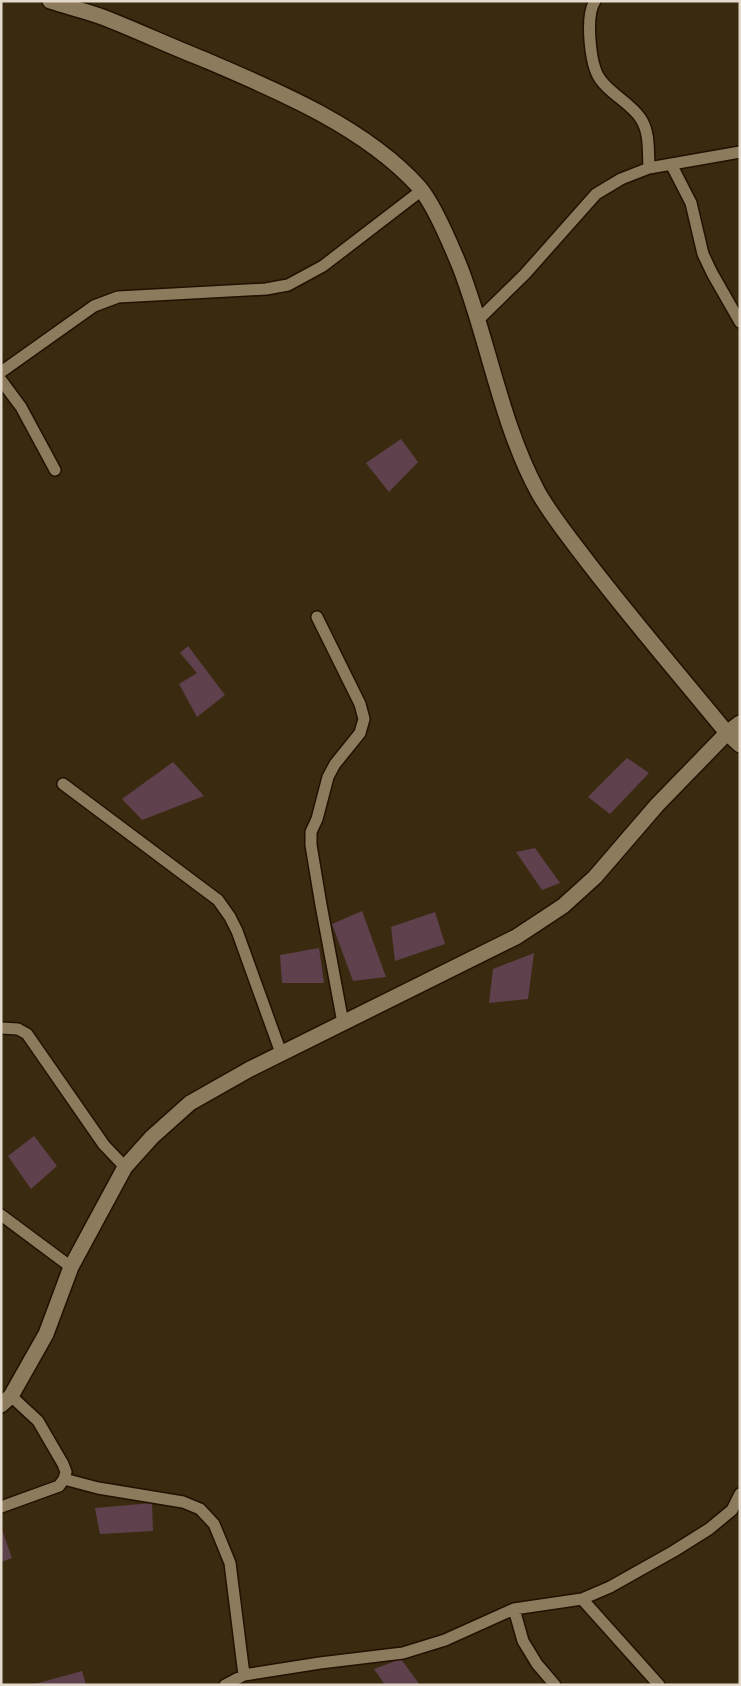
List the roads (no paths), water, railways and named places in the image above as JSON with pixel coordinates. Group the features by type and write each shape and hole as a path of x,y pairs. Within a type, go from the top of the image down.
{"street":[{"path":"50,1 103,18 261,84 317,112 367,142 400,167 422,190 431,204 460,267 510,422 526,466 539,493 571,540 614,597 740,745"},
{"path":"595,1 590,20 591,43 596,70 600,80 640,118 646,128 649,168"},
{"path":"477,321 524,274 596,194 621,179 649,168 740,152"},
{"path":"670,164 691,203 704,254 712,273 740,322"},
{"path":"1,372 94,306 118,296 266,289 288,285 323,266 422,190"},
{"path":"1,380 21,408 55,470"},
{"path":"317,617 360,704 364,719 360,732 335,764 328,777 317,819 311,832 311,845 343,1023"},
{"path":"1,1507 59,1486 64,1479 66,1472 63,1464 38,1421 6,1400 46,1334 71,1267 125,1167 152,1137 190,1103 281,1053 516,937 563,906 595,877 657,805 727,732 740,723"},
{"path":"63,784 218,900 237,931 281,1053"},
{"path":"1,1028 18,1029 28,1034 104,1145 125,1167"},
{"path":"1,1215 71,1267"},
{"path":"64,1479 98,1488 183,1502 200,1510 214,1524 230,1563 244,1674"},
{"path":"225,1685 244,1674 403,1653 445,1640 514,1609 582,1599 610,1586 709,1530 732,1510 740,1494"},
{"path":"582,1599 659,1685"},
{"path":"514,1609 523,1641 537,1664 555,1685"}]}
